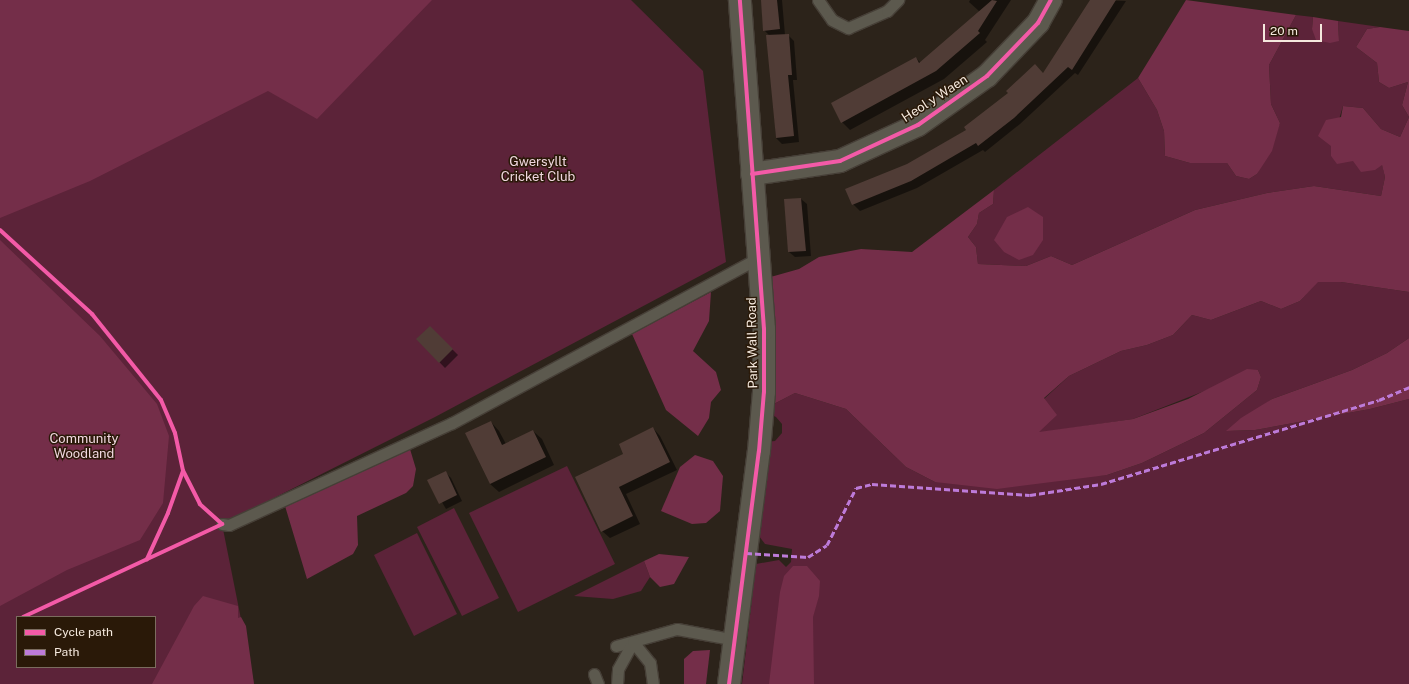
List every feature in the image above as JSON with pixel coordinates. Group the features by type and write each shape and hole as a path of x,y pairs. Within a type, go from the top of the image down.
{"street":[{"name":"Park Wall Road","path":"730,684 759,451 764,392 764,328 740,0"},
{"name":"Heol y Waen","path":"752,174 840,161 918,125 987,76 1038,23 1051,0"}],"lane":[{"path":"818,0 832,20 848,28 887,11 898,0"},
{"path":"222,524 229,525 452,423 759,258"},
{"path":"616,646 677,629 735,640"},
{"path":"617,684 618,669 633,642"},
{"path":"633,642 650,663 652,684"}],"green space":[{"name":"Gwersyllt Cricket Club","path":"0,0 631,0 703,71 726,262 435,417 222,524 254,684 0,684"},
{"path":"0,0 432,0 317,119 268,91 90,181 0,218"},
{"path":"1186,0 1296,15 1269,65 1271,104 1280,123 1272,151 1257,174 1249,179 1236,176 1227,163 1190,163 1165,156 1164,131 1157,110 1138,78"},
{"path":"1296,15 1313,17 1312,29 1339,41 1338,21 1380,27 1367,29 1356,47 1377,63 1379,82 1389,88 1408,82 1402,105 1409,117 1400,137 1381,129 1363,108 1343,106 1331,146 1331,156 1382,164 1385,177 1381,196 1314,186 1267,193 1195,210 1072,265 1051,256 1026,266 978,264 976,247 968,237 977,224 979,213 993,204 994,190 1138,78 1157,110 1164,131 1165,156 1190,163 1227,163 1236,176 1249,179 1257,174 1280,123 1271,104 1269,65"},
{"path":"1313,17 1338,21 1339,41 1330,43 1316,40 1312,29"},
{"path":"1380,27 1409,31 1409,117 1402,105 1408,82 1389,88 1379,82 1377,63 1356,47 1367,29"},
{"path":"1343,106 1363,108 1381,129 1400,137 1409,117 1409,292 1341,282 1318,282 1300,301 1281,309 1261,301 1211,320 1192,315 1173,335 1147,345 1121,351 1069,376 1044,398 1057,415 1039,432 1133,419 1188,399 1247,369 1258,370 1261,377 1257,390 1204,433 1142,463 1107,475 997,489 935,482 906,467 846,409 795,393 768,407 767,278 799,269 819,257 861,249 912,252 994,190 993,204 979,213 977,224 968,237 976,247 978,264 1026,266 1051,256 1072,265 1195,210 1267,193 1314,186 1381,196 1385,177 1382,165 1375,170 1361,172 1353,161 1337,164 1331,156 1331,146 1318,136 1326,120 1341,117"},
{"path":"1028,207 1043,217 1043,240 1033,255 1019,260 1004,252 994,240 1007,217"},
{"name":"Community Woodland","path":"0,240 100,336 157,404 169,436 163,503 140,540 67,570 0,606"},
{"path":"1317,282 1341,282 1409,292 1409,338 1387,353 1352,370 1272,399 1227,431 1255,430 1370,409 1409,399 1409,684 742,684 756,564 779,560 786,567 791,562 792,549 765,544 759,536 766,466 765,442 775,441 782,433 782,424 776,417 767,413 768,407 795,393 846,409 906,467 935,482 1107,475 1142,463 1204,433 1257,390 1261,377 1258,370 1133,419 1038,433 1044,399 1069,376 1121,351 1147,345 1173,335 1192,315 1211,320 1261,301 1281,309 1300,301"},
{"path":"711,292 709,321 693,351 716,372 721,390 711,402 709,418 698,436 666,410 632,334"},
{"path":"1409,338 1409,399 1370,409 1255,430 1226,431 1241,418 1272,399 1352,370 1387,353"},
{"path":"410,449 416,469 413,486 406,493 357,516 358,545 353,554 307,579 285,506"},
{"path":"695,455 713,461 723,476 720,511 706,523 692,524 661,511 680,467"},
{"path":"567,466 615,564 518,612 469,513"},
{"path":"454,508 499,598 462,616 417,527"},
{"path":"417,533 457,614 414,636 374,555"},
{"path":"659,554 689,557 674,584 660,587 650,577 644,561"},
{"path":"644,561 650,577 641,591 613,599 574,596"},
{"path":"793,566 807,566 820,581 819,596 813,617 814,684 769,684 780,592 784,576"},
{"path":"203,596 238,606 238,618 241,617 246,626 254,684 152,684 194,606"},
{"path":"710,650 706,684 684,684 684,659 693,651"}],"building":[{"path":"761,0 777,0 780,29 763,31"},
{"path":"992,0 997,1 978,31 980,33 936,71 841,123 831,103 916,57 919,63"},
{"path":"1090,0 1116,0 1072,70 1068,67 1014,118 978,146 976,143 911,181 852,205 845,189 907,164 966,130 964,127 1008,93 1006,91 1035,64 1043,73"},
{"path":"789,34 792,75 788,75 794,136 776,138 766,35"},
{"path":"801,198 806,251 788,252 784,199"},
{"path":"430,326 453,349 439,363 416,339"},
{"path":"491,421 502,445 533,430 546,457 490,484 465,433"},
{"path":"653,427 670,462 619,487 633,516 601,532 575,477 623,454 619,444"},
{"path":"446,471 457,495 439,504 427,480"}],"marked path":[{"path":"746,553 808,557 827,545 856,488 872,484 1030,495 1101,484 1379,400 1409,387"}],"cycle path":[{"path":"729,684 759,451 764,392 764,329 740,0"},
{"path":"752,174 840,161 918,125 987,76 1038,23 1051,0"},
{"path":"0,230 92,314 161,400 175,433 183,471"},
{"path":"25,616 222,524 200,504 183,471 168,513 147,559"}]}
